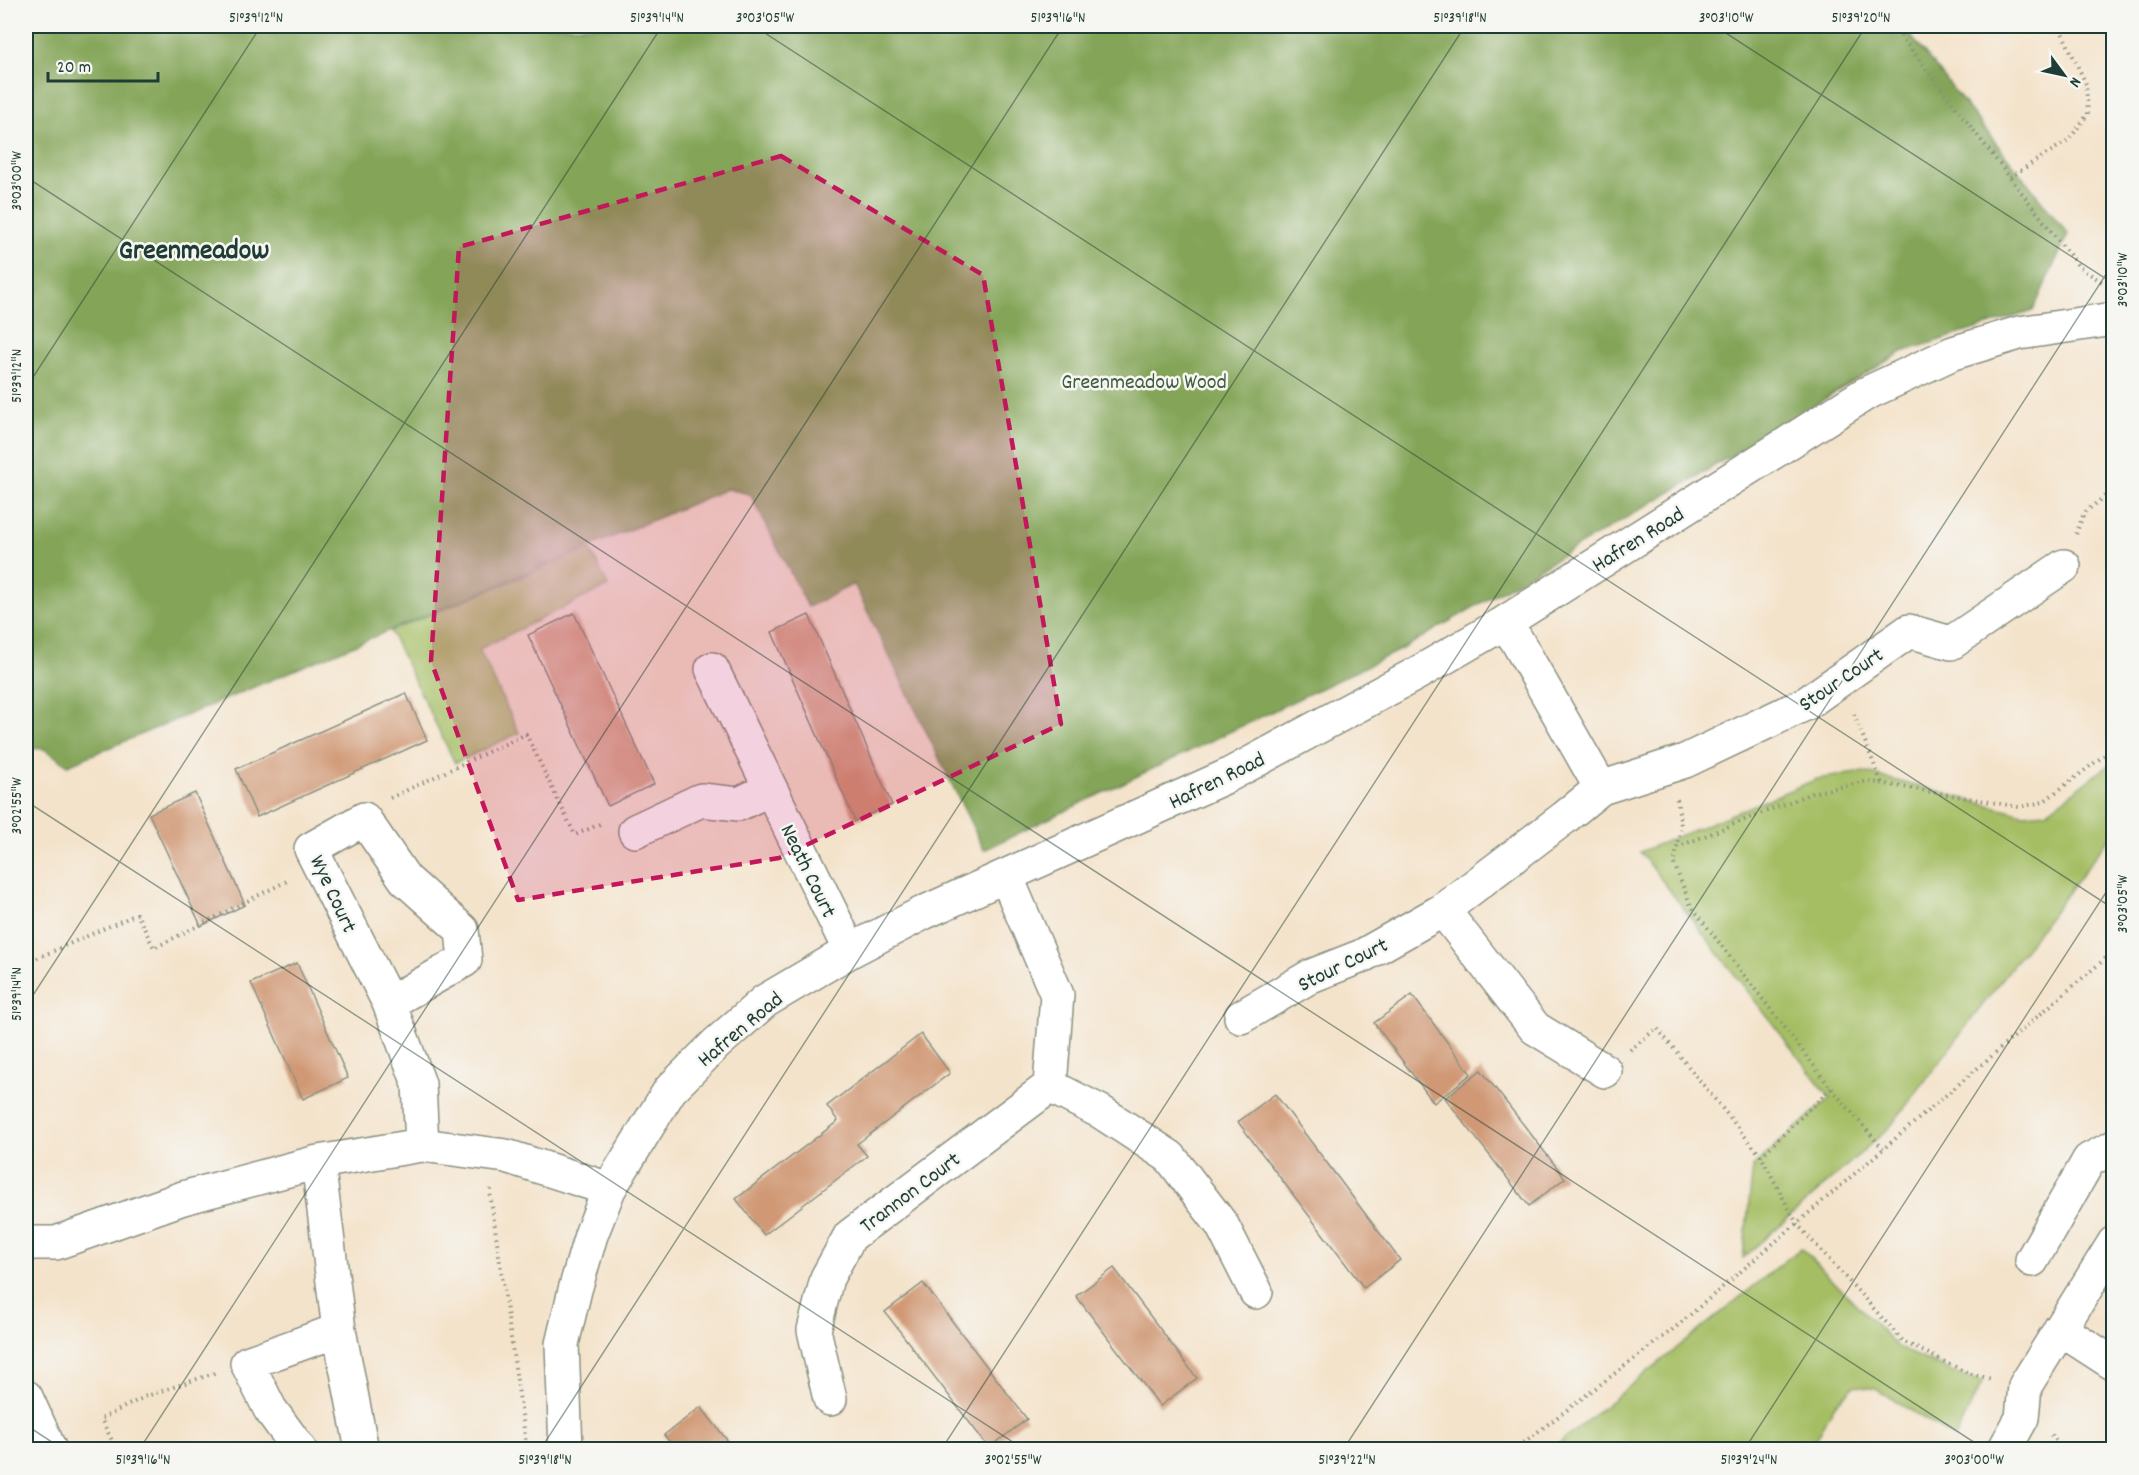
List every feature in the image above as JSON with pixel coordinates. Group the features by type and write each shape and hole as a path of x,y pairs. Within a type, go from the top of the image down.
{"street":[{"name":"Hafren Road","path":"566,1449 562,1344 591,1235 609,1189 670,1090 765,1001 850,951 923,913 1227,776 1416,674 1504,623 1865,394 1953,353 2019,333 2114,319"},
{"name":"Stour Court","path":"1240,1017 1311,976 1362,956 1443,910 1601,788 1685,761 1807,703 1909,631 1951,643 2064,566"},
{"path":"1504,623 1516,639 1601,788"},
{"name":"Neath Court","path":"712,669 850,951"},
{"path":"635,831 701,800 739,804 770,789"},
{"path":"364,819 405,879 462,930 465,960 389,1003"},
{"name":"Wye Court","path":"364,819 311,849 389,1003 419,1084 422,1145"},
{"path":"1006,876 1057,995 1050,1086 1101,1112 1170,1157 1222,1225 1256,1292"},
{"path":"1443,910 1535,1028 1605,1071"},
{"name":"Trannon Court","path":"830,1399 814,1330 827,1278 850,1236 1050,1086"},
{"path":"26,1243 56,1243 183,1198 318,1162 422,1145 499,1156 609,1189"},
{"path":"2032,1260 2089,1161 2114,1147"},
{"path":"318,1162 339,1330 362,1449"},
{"path":"2004,1449 2022,1418 2025,1386 2114,1243"},
{"path":"2060,1329 2114,1364"},
{"path":"300,1449 270,1410 247,1363 339,1330"},
{"path":"26,1397 50,1449"}],"path":[{"path":"1893,26 2079,267 2114,289"},
{"path":"2010,177 2069,140 2088,114 2086,84 2059,26"},
{"path":"2064,566 2084,513 2114,489"},
{"path":"1840,680 1882,784"},
{"path":"364,819 375,805 526,734 575,835 612,818 635,831"},
{"path":"1677,847 1812,793 1868,781 2019,807 2043,802 2114,748"},
{"path":"1672,766 1681,826 1674,864 1691,906 1831,1088 1883,1149"},
{"path":"26,963 136,914 154,948 319,864"},
{"path":"1514,1449 1676,1327 2114,951"},
{"path":"1605,1071 1657,1028 1761,1156 1797,1224 1904,1342 1968,1373 2025,1386 2045,1428 2065,1449"},
{"path":"1761,1156 1831,1088"},
{"path":"499,1156 490,1193 527,1449"},
{"path":"117,1449 102,1419 144,1397 247,1363"}],"highlighted area":[{"path":"781,156 983,275 1061,724 779,858 518,900 431,661 459,247"}],"green space":[{"name":"Greenmeadow Wood","path":"26,26 1903,26 2068,234 2033,311 1902,352 1701,474 1404,648 984,850 854,584 808,607 750,494 727,489 68,765 44,749 26,748"},
{"path":"590,549 608,586 479,649 519,733 455,763 390,631"},
{"path":"2113,762 2113,833 1890,1127 1743,1258 1753,1166 1830,1098 1640,852 1817,779 1863,772 2023,814 2046,812"},
{"path":"1801,1248 1899,1348 1965,1377 1983,1381 1955,1438 1876,1389 1854,1386 1835,1405 1811,1449 1562,1449 1558,1444"}],"building":[{"path":"574,613 654,784 608,806 528,635"},
{"path":"809,615 892,805 855,821 772,632"},
{"path":"406,693 427,740 257,817 236,769"},
{"path":"195,793 245,905 201,926 149,814"},
{"path":"297,963 348,1078 303,1099 251,983"},
{"path":"1412,995 1471,1074 1434,1103 1374,1023"},
{"path":"921,1034 950,1073 857,1144 867,1156 764,1235 736,1199 838,1121 827,1106"},
{"path":"1481,1070 1565,1178 1529,1206 1445,1098"},
{"path":"1275,1094 1400,1260 1364,1288 1238,1122"},
{"path":"1114,1268 1197,1378 1160,1406 1076,1296"},
{"path":"923,1283 1027,1419 989,1448 885,1312"},
{"path":"701,1407 734,1449 676,1449 664,1435"}],"district":[{"name":"Greenmeadow","path":"194,248"}]}
